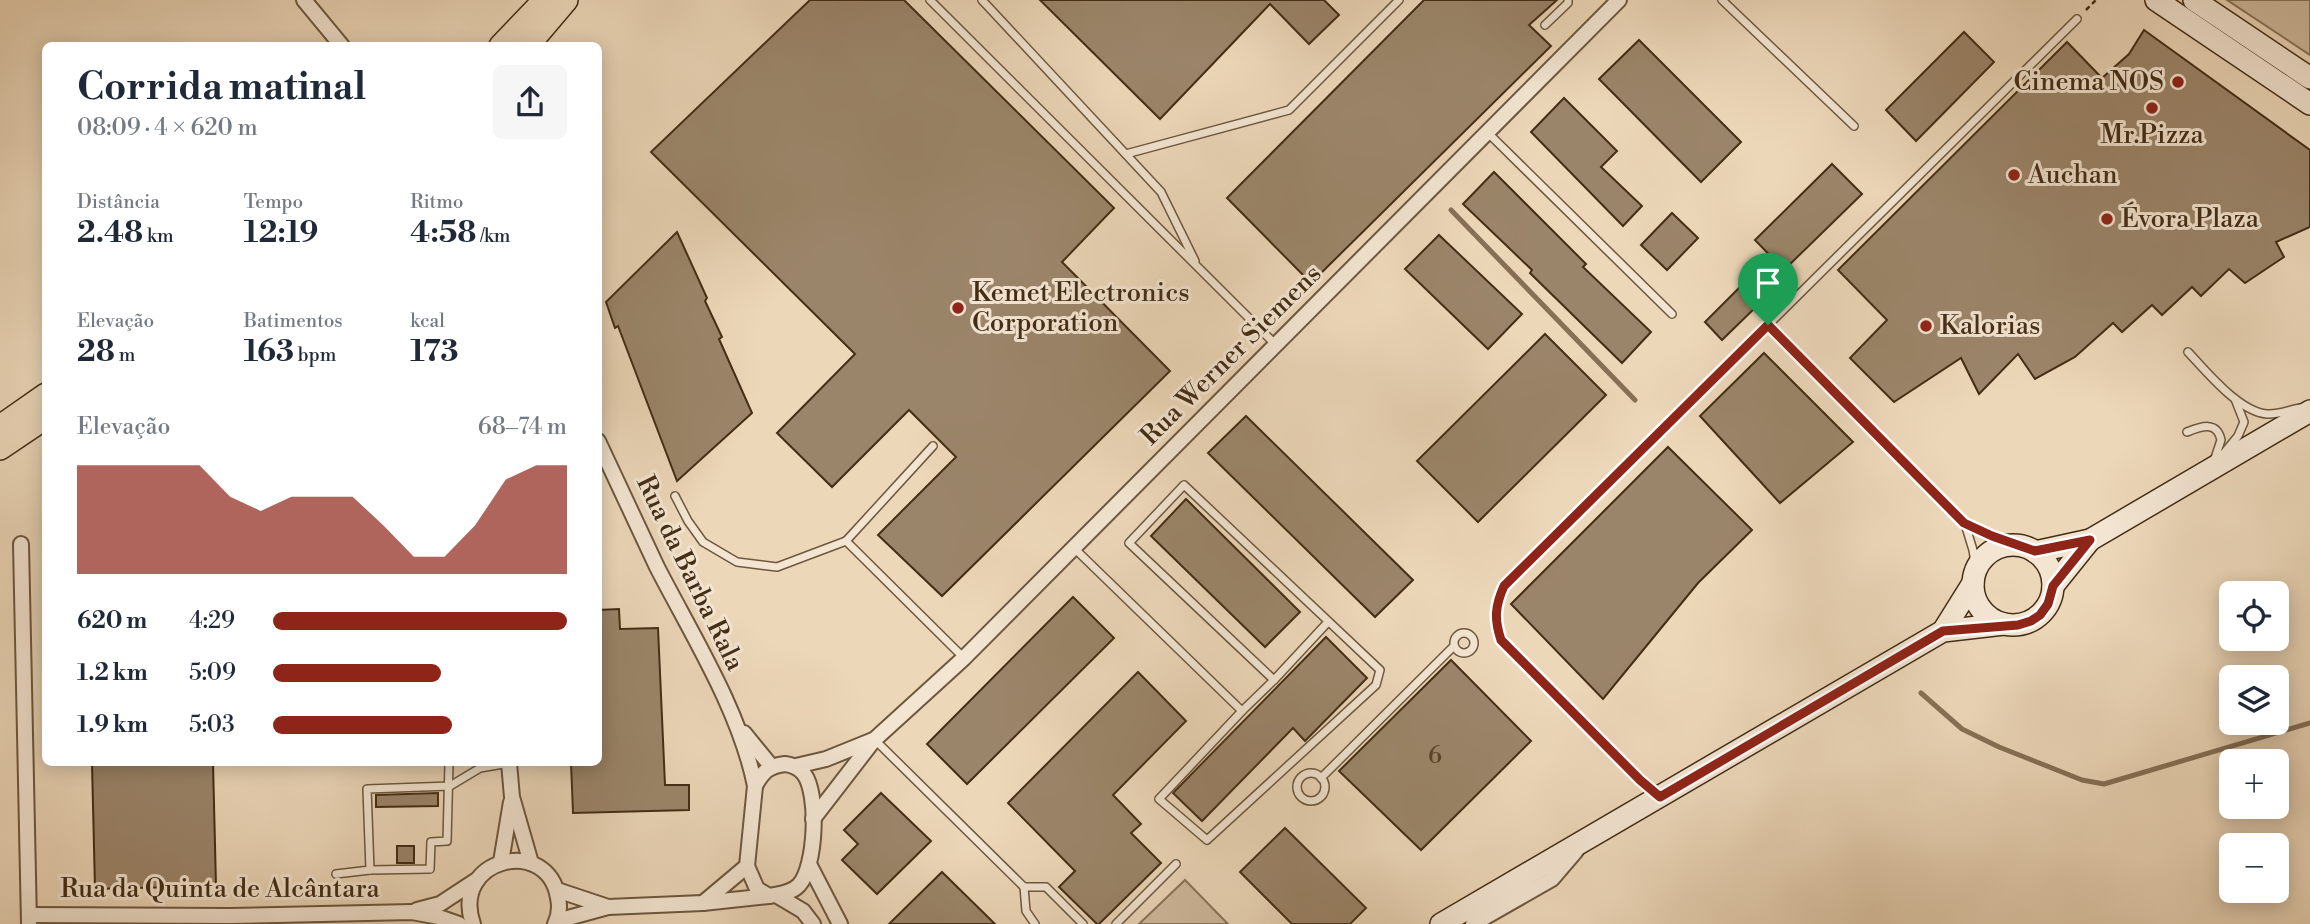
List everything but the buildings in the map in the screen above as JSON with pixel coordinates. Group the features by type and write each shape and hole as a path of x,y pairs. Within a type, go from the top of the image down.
{"main road":[{"path":"504,42 545,0"},
{"path":"530,42 566,0"},
{"path":"0,427 42,398"},
{"path":"0,448 42,420"}],"street":[{"path":"304,0 339,42"},
{"name":"Rua Werner Siemens","path":"813,819 874,740 964,658 1619,0"},
{"path":"2156,0 2310,104"},
{"path":"2194,0 2310,78"},
{"path":"1441,924 1943,631 2004,624 2018,625 2031,621 2040,615 2048,604 2053,586 2090,540 2310,411"},
{"name":"Rua da Barba Rala","path":"602,449 738,727 755,786"},
{"path":"1943,631 1986,555 2006,545 2028,548 2090,540"},
{"path":"21,544 29,919"},
{"path":"2028,548 2049,566 2053,586"},
{"path":"1975,576 1977,603 1985,614 2004,624"},
{"name":"Rua da Barba Rala","path":"738,727 771,766"},
{"name":"Rua Werner Siemens","path":"771,766 796,766 826,759 874,740"},
{"path":"509,766 512,797 531,863"},
{"path":"771,766 761,775 755,786 747,866 757,889 803,911 813,924"},
{"path":"412,912 440,904 475,881 486,869 501,862 516,860 531,863 542,869 551,879 560,905 556,922 608,907 703,903 786,893 799,886 810,866 813,819 811,792 804,774 796,766"},
{"path":"501,862 512,797"},
{"path":"1473,924 1552,879 1570,857 1592,837"},
{"path":"703,903 747,866"},
{"path":"810,866 840,924"},
{"path":"473,924 469,913 475,881"},
{"path":"557,890 608,907"},
{"path":"412,912 459,924"},
{"name":"Rua da Quinta de Alcântara","path":"29,919 412,912"}],"lane":[{"path":"930,0 1275,344"},
{"path":"982,0 1161,192 1198,267"},
{"path":"1126,154 1289,110 1399,0"},
{"path":"1545,25 1568,0"},
{"path":"1722,0 1854,126"},
{"path":"1660,797 1501,640 1495,609 1504,586 2077,19"},
{"path":"1487,132 1672,314"},
{"path":"1768,325 1964,523 2028,548"},
{"path":"2188,352 2235,399 2253,410 2267,414 2310,405"},
{"path":"2211,468 2242,428 2244,422 2235,399"},
{"path":"2187,432 2202,426 2211,426 2220,434 2220,447 2211,468"},
{"path":"675,496 703,542 737,562 777,567 846,541 933,446"},
{"path":"1274,680 1129,543 1184,485 1380,670 1376,685 1207,840 1159,799 1274,680 1328,622"},
{"path":"1964,523 1973,550 1975,576"},
{"path":"846,541 964,658"},
{"path":"1074,548 1242,711"},
{"path":"1321,778 1454,646"},
{"path":"874,740 1024,887 1026,911 1035,924"},
{"path":"336,874 370,870 430,869 431,842 447,841 449,766"},
{"path":"370,870 367,789 450,786 480,768 492,766"},
{"path":"1116,924 1176,864"},
{"path":"1024,887 1046,887 1083,924"}],"path":[{"path":"2077,19 2096,0"}],"shaded area":[{"path":"2227,0 2310,0 2310,55"},
{"path":"1185,880 1228,924 1139,924"}],"waterway":[{"path":"1451,210 1635,400"},
{"path":"1921,693 1962,729 2082,780 2104,784 2310,723"}],"place":[{"name":"Cinema NOS","path":"2178,82"},
{"name":"Mr.Pizza","path":"2152,108"},
{"name":"Auchan","path":"2014,175"},
{"name":"Évora Plaza","path":"2107,219"},
{"name":"Kemet Electronics Corporation","path":"958,308"},
{"name":"Kalorias","path":"1926,326"}],"route":[{"path":"1768,325 1964,523 2035,551 2090,540 2053,586 2048,604 2040,615 2031,621 2018,625 2004,624 1943,631 1660,797 1501,640 1495,609 1504,586 1768,325"}]}
